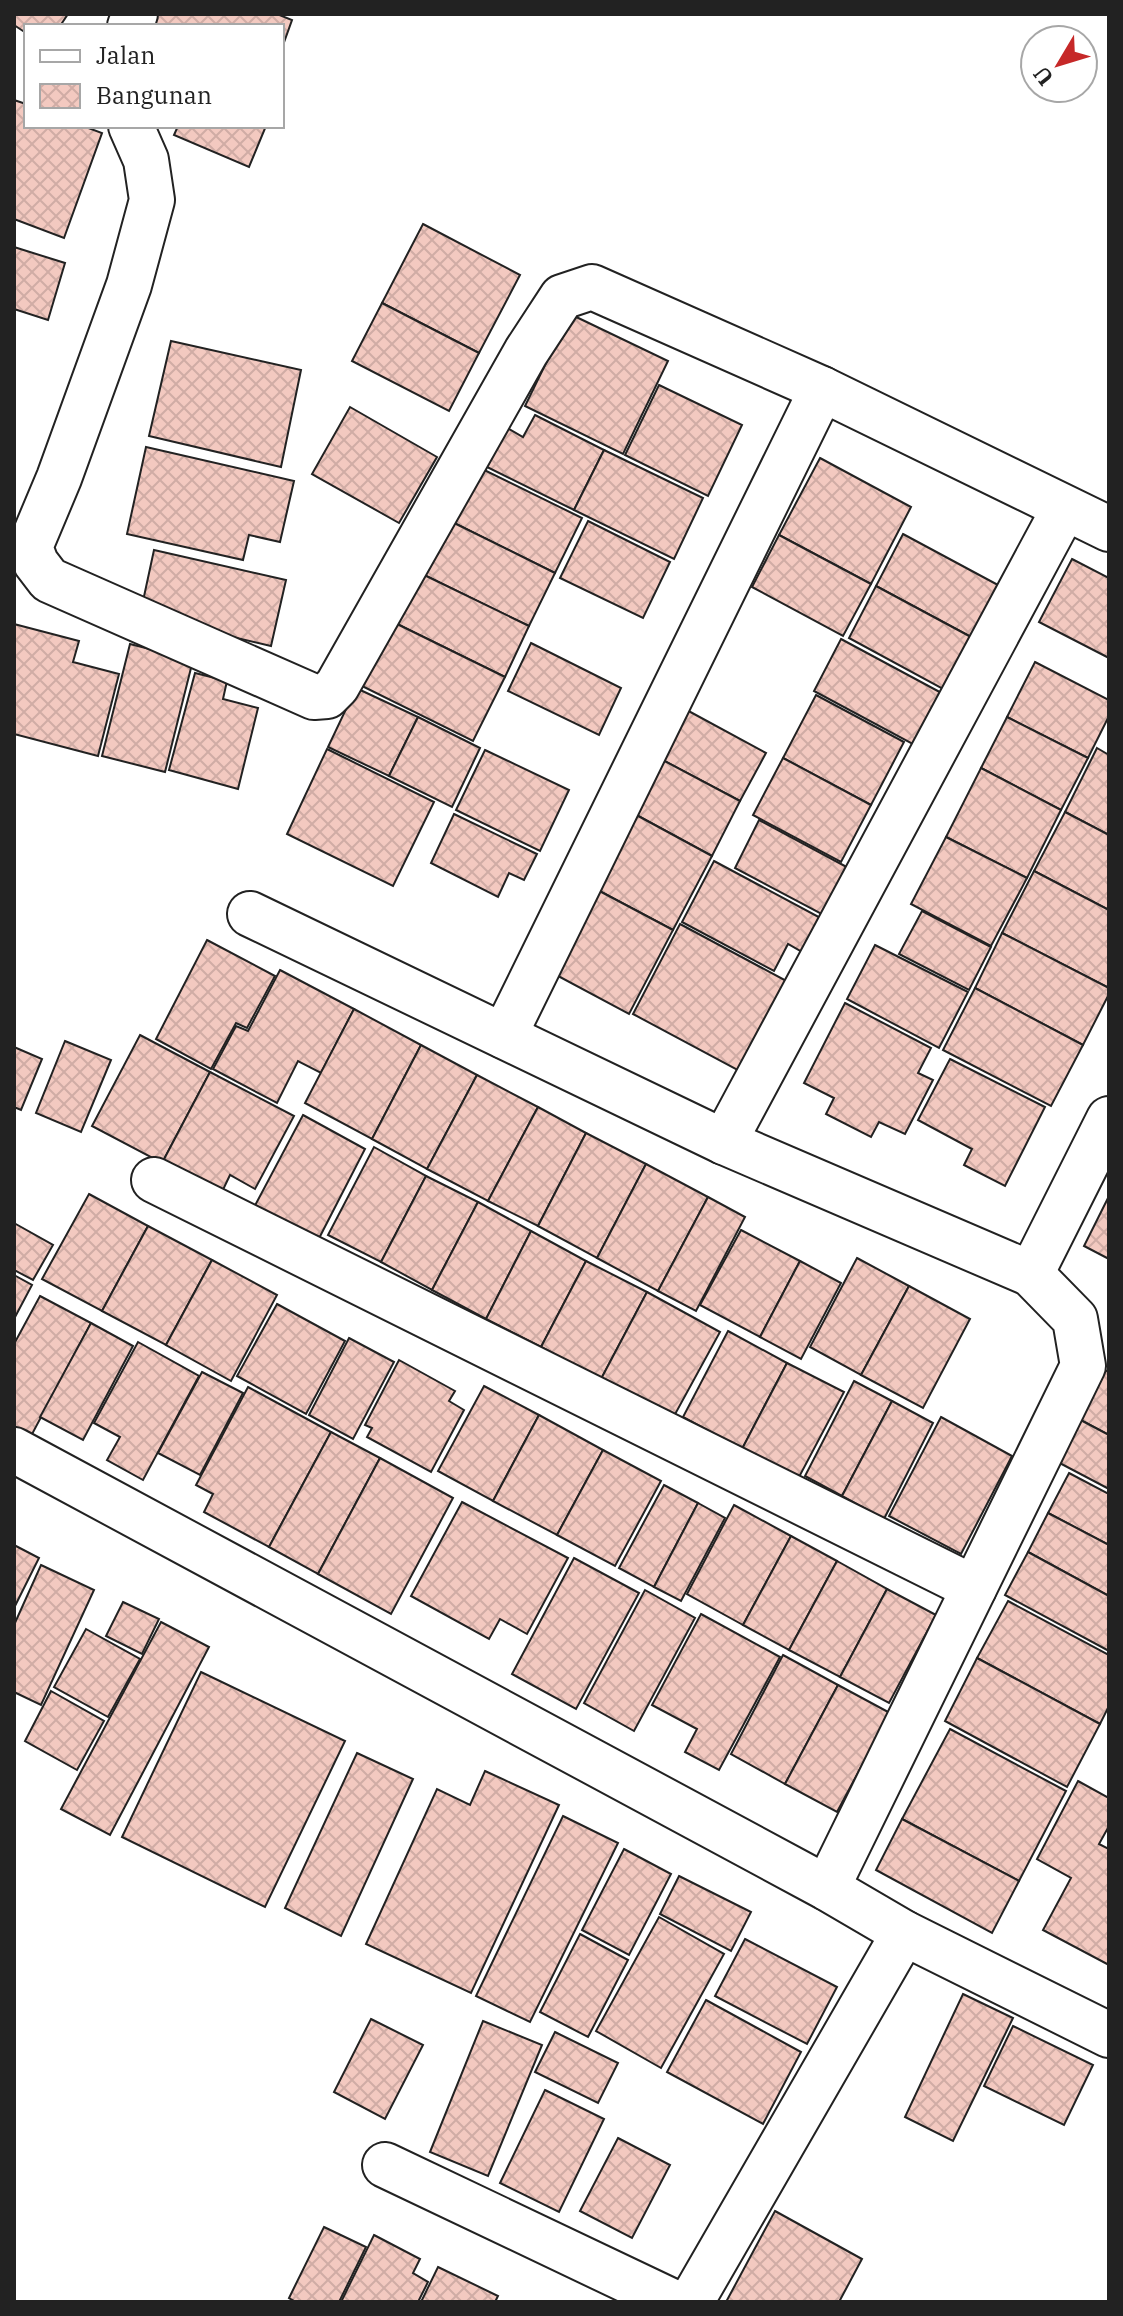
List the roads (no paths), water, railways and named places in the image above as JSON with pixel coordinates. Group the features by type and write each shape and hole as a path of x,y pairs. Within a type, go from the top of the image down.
{"street":[{"path":"132,128 146,160 152,200 129,285 59,478 30,547 36,563 49,580 314,697 327,696 337,686 526,352 562,297 592,287 822,389 1109,529"},
{"path":"504,1036 822,389"},
{"path":"724,1142 1064,509"},
{"path":"250,914 724,1142 1031,1274 1075,1319 1083,1366 827,1888"},
{"path":"1031,1274 1109,1119"},
{"path":"154,1180 974,1588"},
{"path":"14,1450 827,1888 904,1933 1109,2035"},
{"path":"691,2302 904,1933"},
{"path":"385,2165 673,2302"}]}
